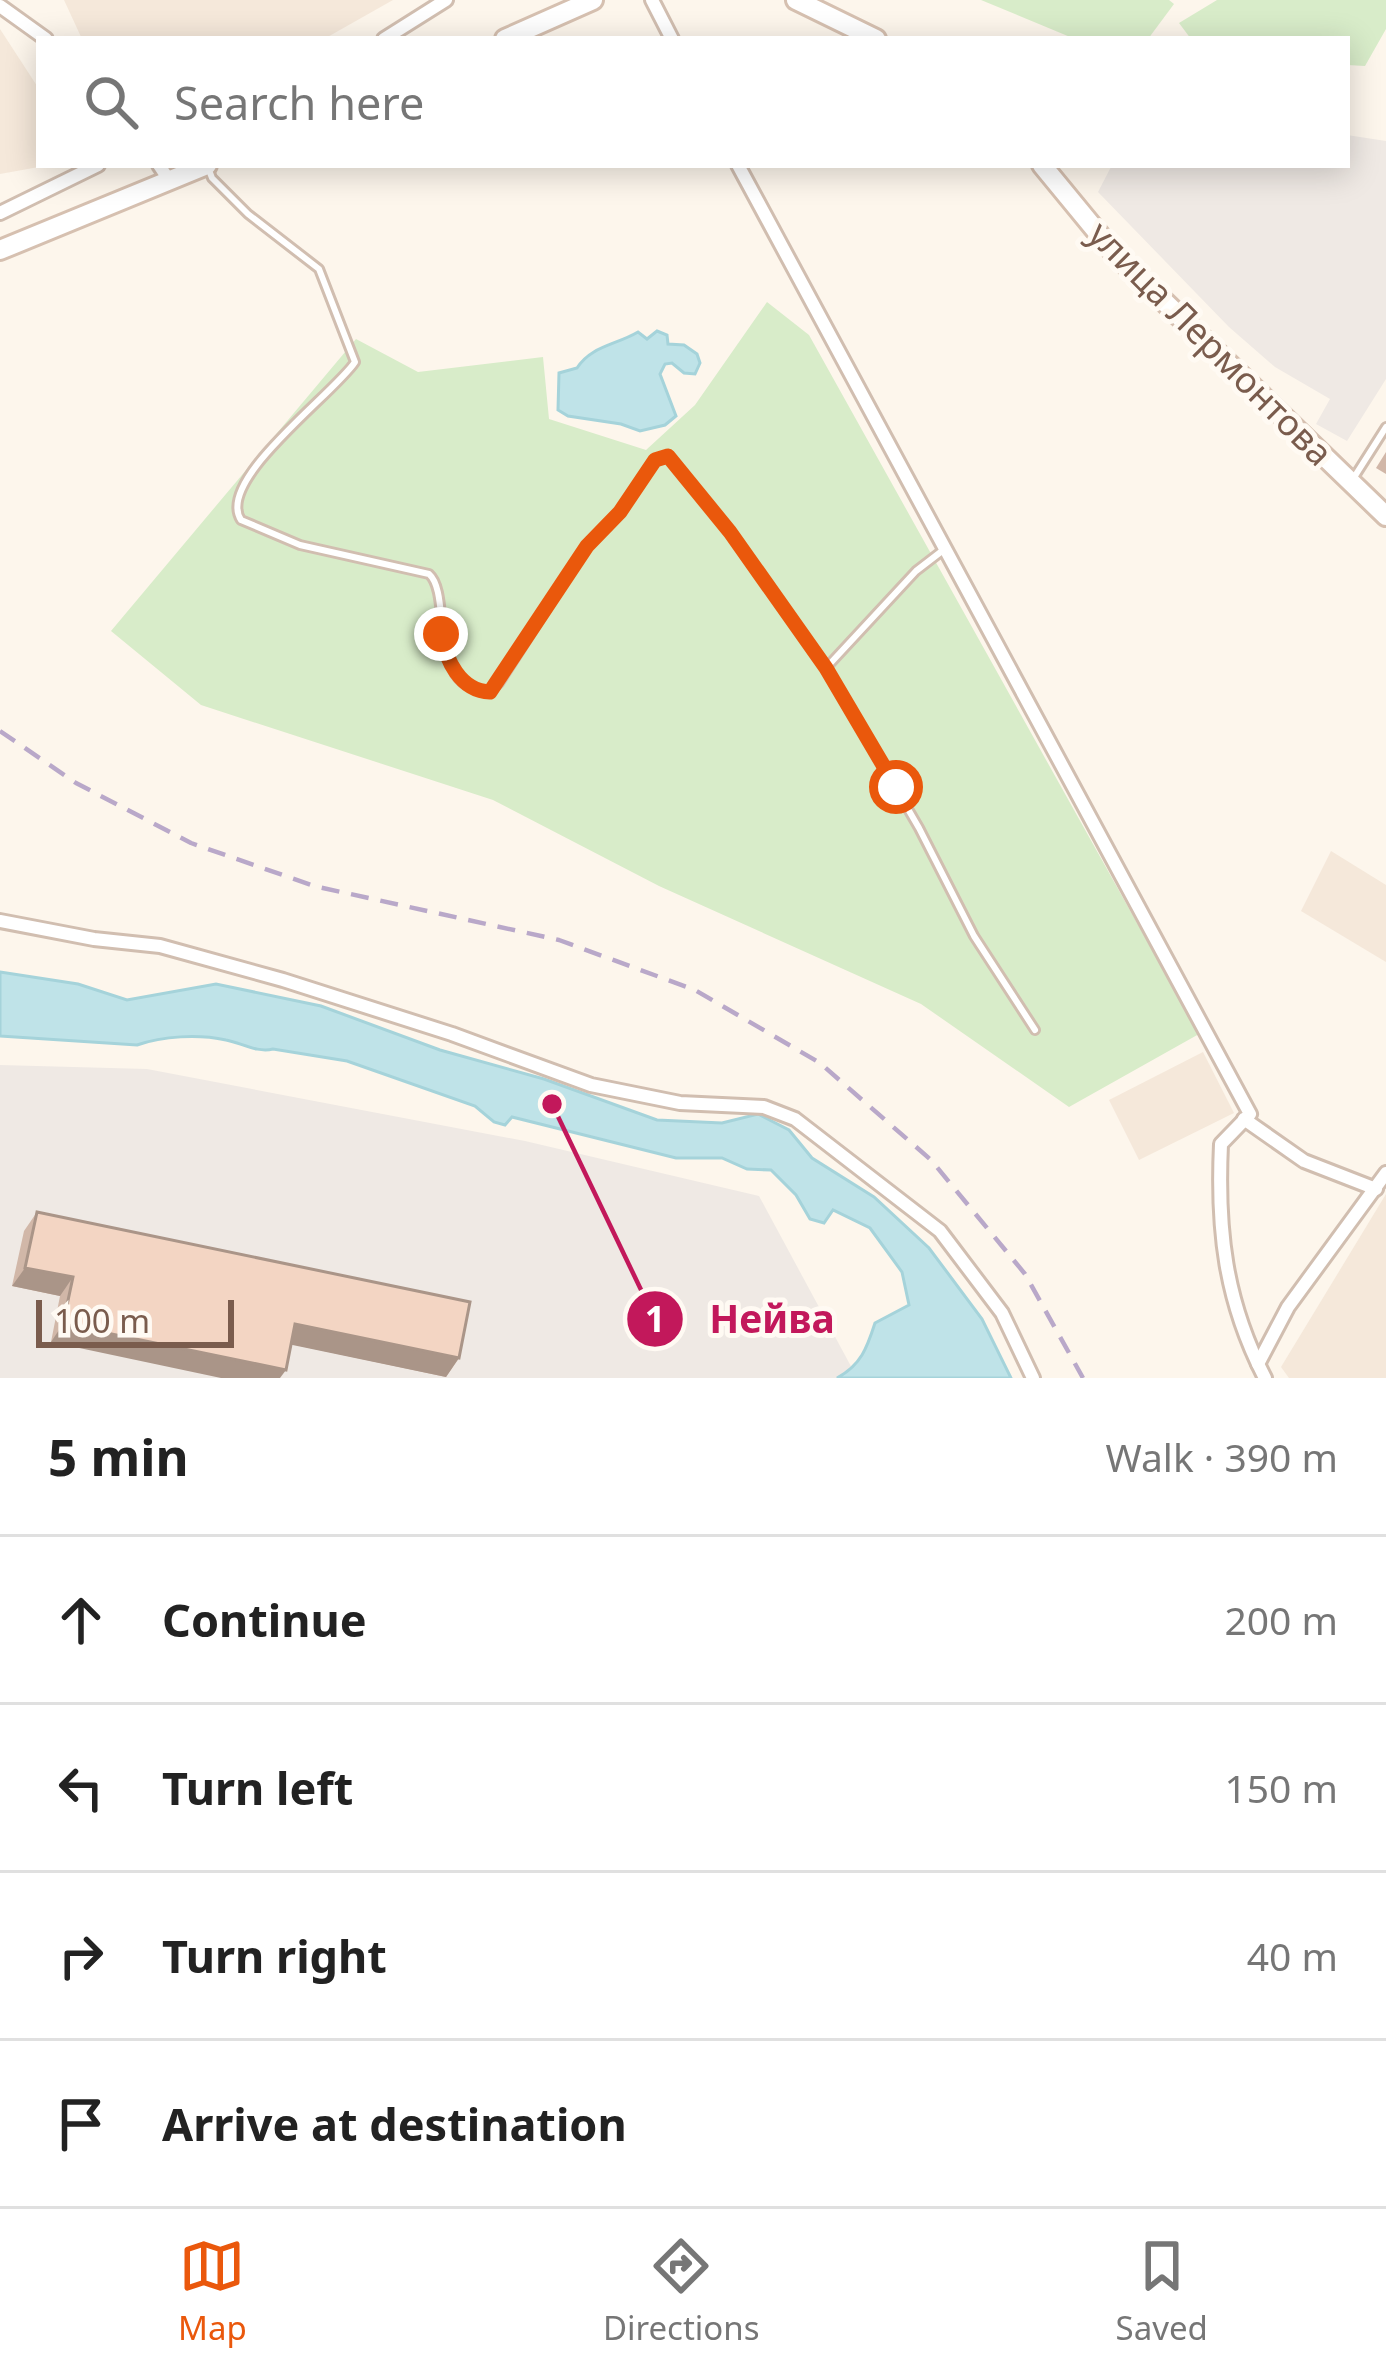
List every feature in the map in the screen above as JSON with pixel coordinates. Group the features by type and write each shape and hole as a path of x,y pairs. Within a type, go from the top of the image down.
{"street":[{"path":"389,36 446,0"},
{"path":"512,36 593,0"},
{"path":"652,0 670,36"},
{"path":"796,0 870,36"},
{"path":"0,7 42,36"},
{"path":"0,213 92,168"},
{"path":"739,168 1250,1114 1221,1144 1218,1202 1228,1287 1261,1371"},
{"name":"улица Лермонтова","path":"1044,168 1116,255 1386,515"},
{"path":"0,250 164,172"},
{"path":"0,921 94,940 160,946 283,980 591,1085 680,1103 764,1107 794,1119 940,1232 1002,1313 1033,1378"},
{"path":"1244,1120 1304,1161 1376,1190"},
{"path":"1261,1371 1288,1306 1386,1173"}],"lane":[{"path":"208,168 212,178 248,214 319,268 355,362 276,442 245,481 234,507 241,520 300,545 429,574 439,588 441,634 451,664 473,688 490,692 587,546 620,512 655,460 668,456 730,532 826,668 920,828 974,936 1035,1030"},
{"path":"1351,482 1386,428"},
{"path":"826,668 916,571 945,549"}],"shaded area":[{"path":"64,0 393,0 329,36 81,36"},
{"path":"0,29 36,84 36,168 0,174"},
{"path":"1350,135 1386,141 1386,379 1347,441 1316,424 1330,399 1275,367 1229,327 1098,192 1110,168 1350,168"},
{"path":"1331,851 1386,885 1386,962 1301,911"},
{"path":"1203,1052 1234,1113 1139,1160 1109,1100"},
{"path":"0,1065 147,1069 525,1141 759,1196 853,1370 837,1378 0,1378"},
{"path":"1386,1194 1386,1378 1289,1378 1281,1367"}],"green space":[{"path":"981,0 1169,0 1174,4 1150,36 1068,36"},
{"path":"1217,0 1386,0 1386,29 1365,66 1350,65 1350,36 1189,36 1179,23"},
{"path":"767,302 809,335 1199,1034 1069,1107 921,1004 659,886 493,800 201,705 111,631 356,339 418,372 543,357 549,419 646,450 695,405"}],"water":[{"path":"657,331 667,335 668,344 684,345 697,354 700,363 695,374 665,364 660,374 676,416 665,425 640,431 558,410 559,373 577,368 597,350 638,332 647,339"},
{"path":"0,972 78,984 127,1000 216,984 321,1006 657,1120 722,1123 758,1114 789,1130 812,1158 874,1197 929,1248 982,1319 1011,1378 837,1378 862,1355 875,1323 909,1305 902,1272 870,1228 833,1210 824,1223 810,1219 796,1195 771,1170 747,1169 722,1158 676,1158 512,1117 505,1125 475,1106 347,1061 204,1037 137,1045 0,1036"}],"building":[{"path":"37,1212 470,1302 459,1358 295,1324 286,1370 63,1324 73,1277 25,1268"}],"railway":[{"path":"0,731 76,783 191,843 314,886 559,940 695,990 820,1063 931,1160 1025,1274 1083,1378"}],"place":[{"name":"Нейва","path":"552,1104"}],"route":[{"path":"441,634 444,651 463,679 473,688 490,692 587,546 620,512 655,460 668,456 730,532 826,668 896,787"}]}
